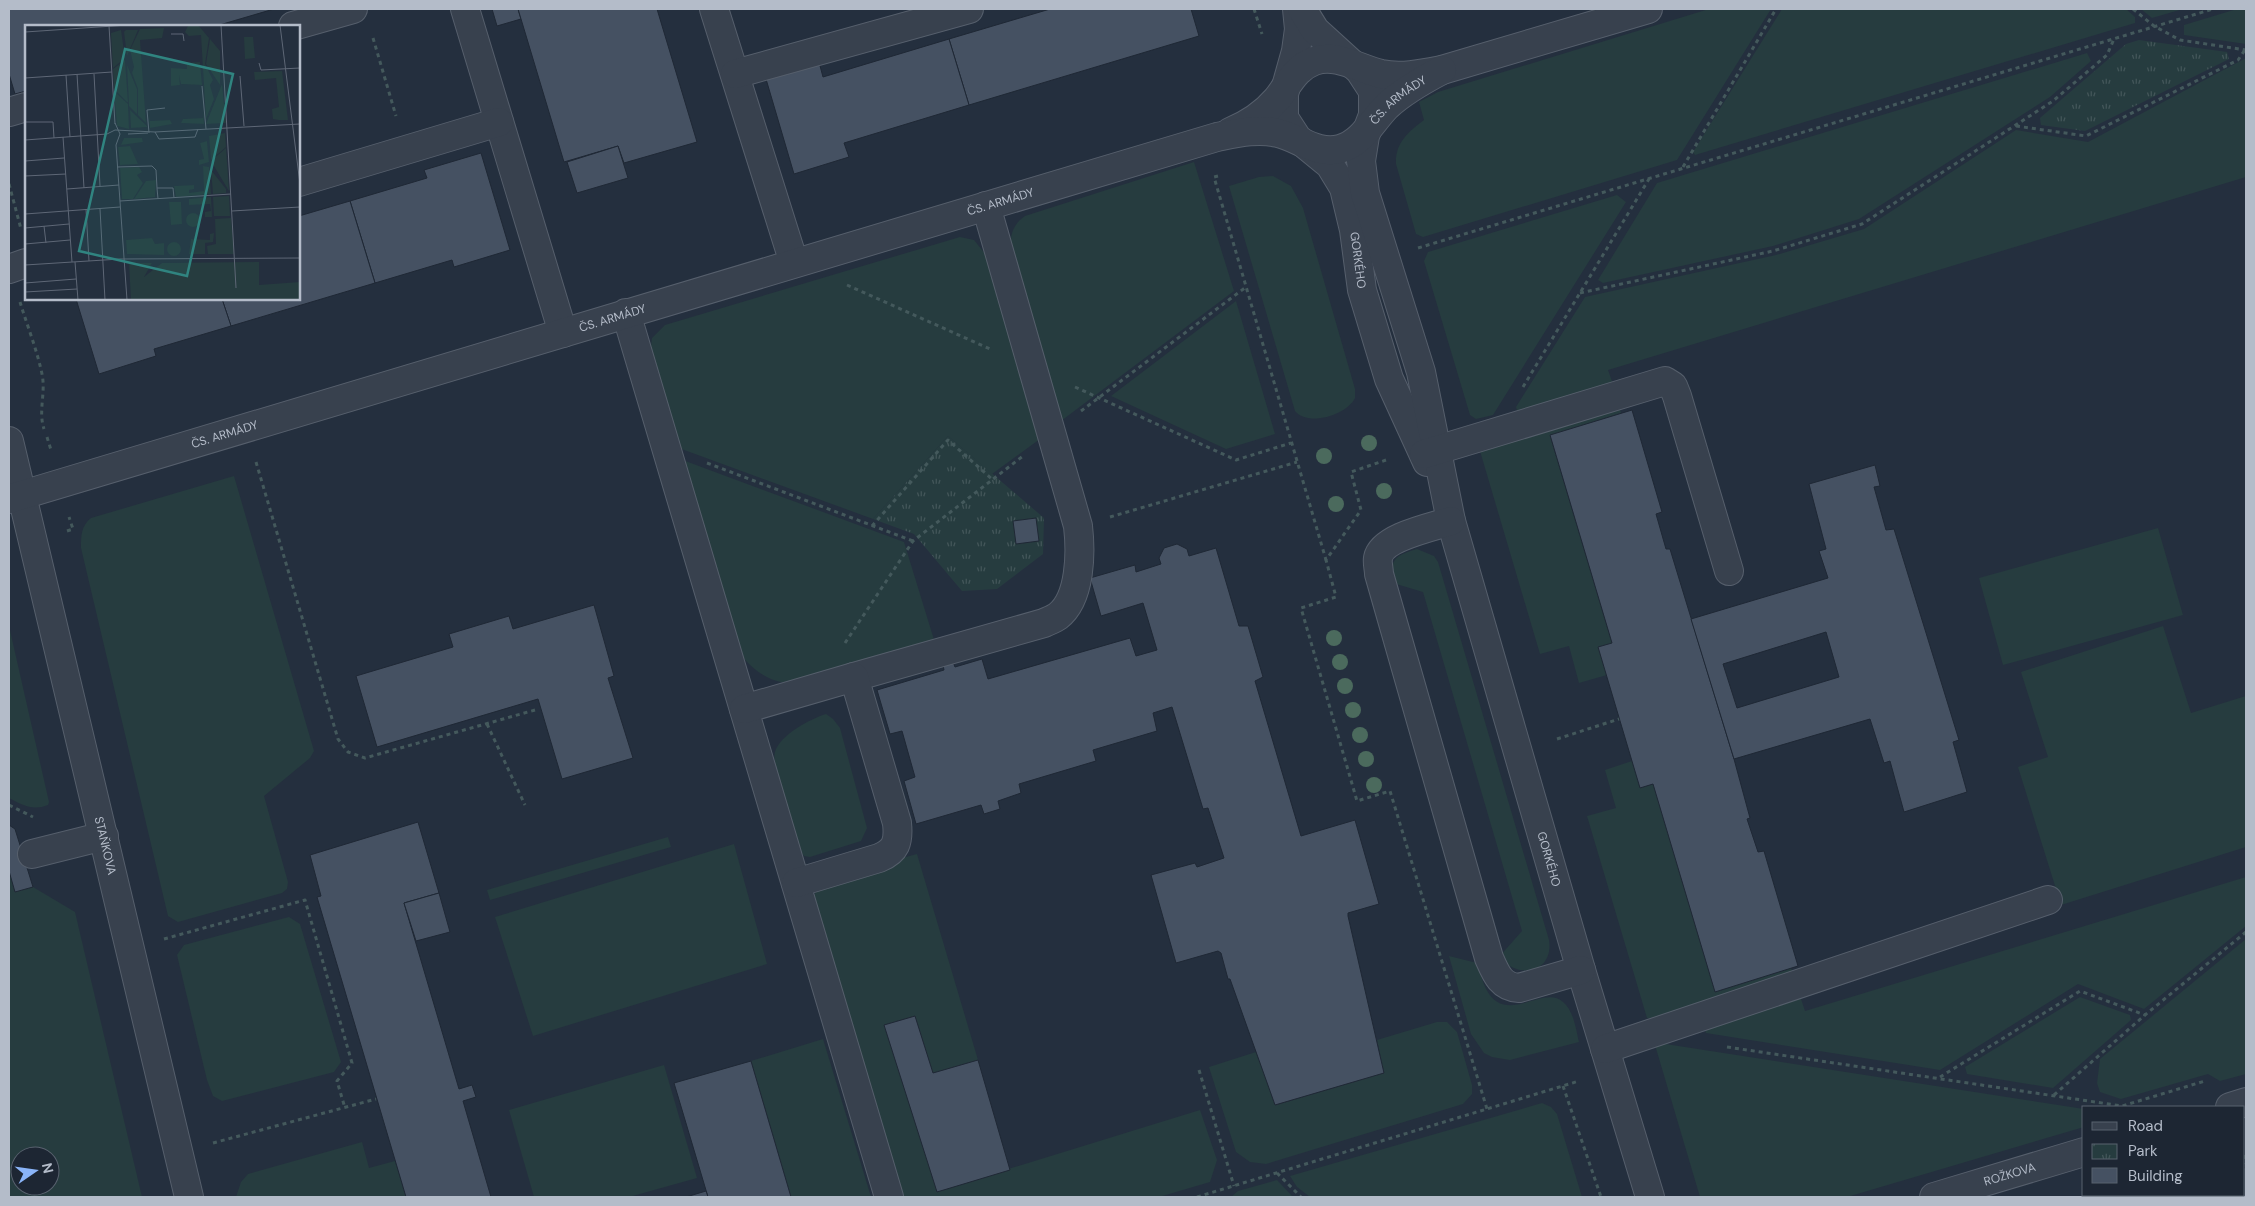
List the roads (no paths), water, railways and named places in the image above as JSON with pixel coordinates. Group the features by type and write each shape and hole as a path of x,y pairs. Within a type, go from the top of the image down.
{"street":[{"path":"297,25 353,9"},
{"path":"465,9 563,333"},
{"path":"714,9 794,263"},
{"path":"735,74 969,9"},
{"name":"GORKÉHO","path":"1297,9 1299,29 1296,51 1282,106 1284,118 1297,138 1330,165 1344,188 1354,230 1362,290 1386,370 1394,393 1430,452"},
{"name":"GORKÉHO","path":"1302,9 1315,30 1350,64 1360,71 1373,91 1375,103 1361,161 1365,193 1420,372 1430,452 1581,970 1650,1197"},
{"name":"ČS. ARMÁDY","path":"1217,138 1243,126 1260,114 1277,98 1295,73 1315,60 1327,58 1381,74 1401,76 1442,70 1648,9"},
{"name":"ČS. ARMÁDY","path":"16,497 626,313 1217,138 1260,131 1276,133 1306,145 1329,150 1340,149 1352,144 1388,105 1406,91 1442,70"},
{"path":"9,112 25,106"},
{"path":"300,182 499,122"},
{"path":"744,710 1044,623 1059,615 1070,597 1078,576 1081,552 1078,526 986,206"},
{"path":"626,313 889,1197"},
{"path":"1430,452 1665,381 1673,386 1678,396 1729,571"},
{"name":"STAŇKOVA","path":"9,441 16,497 104,836 189,1197"},
{"path":"1451,521 1393,540 1383,548 1378,558 1379,574 1489,958 1502,982 1510,987 1520,988 1581,970"},
{"path":"796,883 878,858 889,854 896,847 899,836 897,824 854,677"},
{"path":"32,854 104,836"},
{"path":"1608,1060 2048,900"},
{"path":"2233,1106 2246,1102"},
{"name":"ROŽKOVA","path":"1934,1197 2082,1153"}]}
